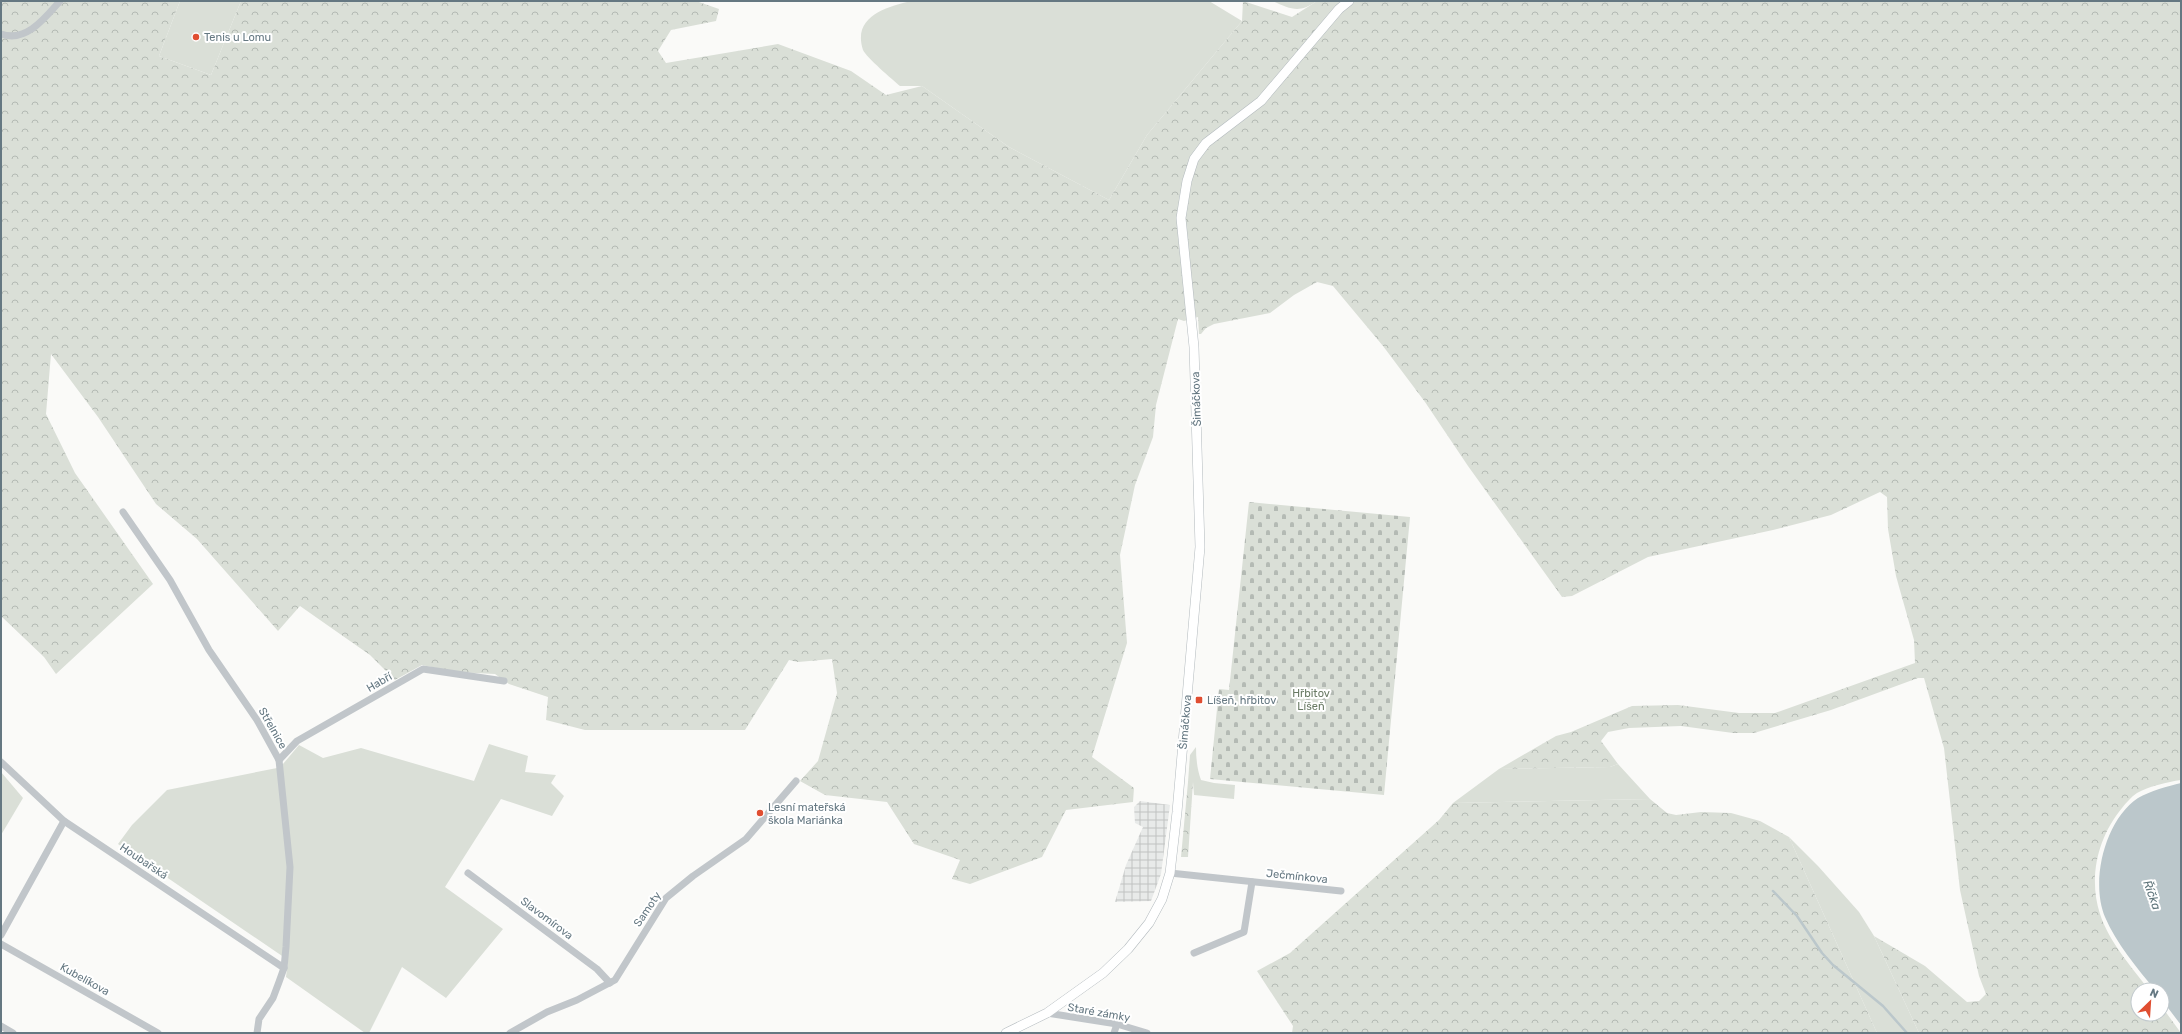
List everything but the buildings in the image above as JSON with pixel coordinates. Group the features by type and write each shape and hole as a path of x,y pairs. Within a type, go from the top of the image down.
{"street":[{"path":"1,34 9,36 27,33 60,1"},
{"name":"Šimáčkova","path":"1006,1033 1047,1013 1103,973 1128,949 1149,923 1162,899 1170,873 1200,547 1193,335 1181,218 1187,181 1194,159 1206,143 1261,101 1339,9 1349,1"},
{"name":"Střelnice","path":"123,512 170,580 209,650 257,720 279,760 290,867 284,968 273,998 259,1019 257,1033"},
{"name":"Habří","path":"279,760 297,741 423,669 504,681"},
{"name":"Houbařská","path":"1,762 64,821 284,968"},
{"name":"Samoty","path":"510,1033 547,1012 577,1000 615,980 666,898 692,876 746,839 796,781"},
{"path":"1,935 64,821"},
{"name":"Slavomírova","path":"468,873 597,969 610,983"},
{"name":"Ječmínkova","path":"1170,873 1341,891"},
{"name":"Ječmínkova","path":"1194,952 1244,932 1252,882"},
{"name":"Kubelíkova","path":"1,944 158,1033"},
{"name":"Staré zámky","path":"1047,1013 1117,1024 1147,1033"},
{"path":"1114,1033 1117,1024"},
{"path":"1,1026 13,1033"}],"shaded area":[{"path":"1140,801 1170,805 1161,874 1151,901 1115,902 1126,865 1143,827 1135,823 1134,807"}],"green space":[{"path":"1,1 180,1 159,56 211,75 241,1 696,1 719,9 716,21 671,30 658,51 666,63 778,44 851,71 886,95 922,86 1009,147 1109,200 1147,135 1242,21 1243,1 1292,17 1317,1 2181,1 2181,780 2147,788 2133,796 2124,806 2114,819 2101,845 2095,872 2095,886 2100,914 2104,924 2121,954 2143,982 2130,982 2130,1022 2170,1022 2170,1018 2181,1033 1919,1033 1874,936 1925,966 1967,1002 1979,1001 1986,994 1979,976 1960,890 1944,748 1924,678 1918,678 1831,710 1754,733 1733,733 1681,726 1629,728 1608,732 1601,741 1618,764 1610,767 1499,769 1556,736 1571,732 1632,706 1678,705 1739,713 1775,713 1915,663 1914,640 1896,576 1888,529 1887,497 1880,492 1831,515 1773,530 1648,557 1572,596 1562,597 1468,466 1425,402 1383,346 1333,286 1317,282 1294,295 1270,313 1214,324 1206,328 1201,334 1199,334 1198,317 1184,321 1178,319 1156,405 1153,437 1135,485 1120,555 1127,643 1092,757 1134,788 1133,802 1066,810 1042,857 970,884 952,879 960,860 914,844 887,802 825,795 800,781 818,761 837,693 832,659 798,662 789,660 745,730 585,730 546,720 548,697 509,684 495,674 456,672 422,665 395,680 370,655 300,606 278,631 197,539 156,504 98,417 51,354 46,414 75,473 153,584 56,674 44,657 1,616"},
{"name":"Tenis u Lomu","path":"180,1 241,1 211,75 159,56"},
{"path":"911,1 1209,1 1242,21 1147,135 1109,200 1009,147 922,86 900,86 874,63 863,50 861,38 862,29 867,21 882,10"},
{"path":"1272,1 1317,1 1305,8 1295,9"},
{"name":"Hřbitov Líšeň","path":"1249,502 1410,517 1384,795 1210,779 1219,689 1229,690"},
{"path":"489,744 528,756 525,772 556,775 551,783 564,796 552,816 501,799 445,887 503,929 446,998 402,967 369,1033 365,1033 286,977 288,960 118,844 132,825 167,790 277,768 283,764 299,745 323,758 361,748 474,781"},
{"path":"1196,747 1197,764 1201,780 1235,785 1234,799 1194,795 1193,782 1188,782 1190,755"},
{"path":"1618,764 1650,799 1453,803 1499,769 1610,767"},
{"path":"1,772 23,798 1,835"},
{"path":"1188,782 1193,782 1188,857 1181,857"},
{"path":"1650,799 1667,813 1676,815 1701,812 1731,813 1760,821 1789,837 1877,1033 1292,1033 1293,1026 1257,971 1290,953 1439,820 1453,803"},
{"path":"1789,837 1818,866 1859,912 1874,936 1919,1033 1877,1033"}],"water":[{"name":"Říčka","path":"2181,783 2181,1025 2170,1011 2170,982 2148,982 2127,955 2105,917 2099,886 2100,869 2104,852 2109,836 2117,821 2126,808 2138,798 2159,789"}],"waterway":[{"path":"1773,891 1797,916 1822,953 1833,965 1883,1006 1907,1033"}],"place":[{"name":"Tenis u Lomu","path":"196,37"},
{"name":"Líšeň, hřbitov","path":"1199,700"},
{"name":"Lesní mateřská škola Mariánka","path":"760,813"}]}
